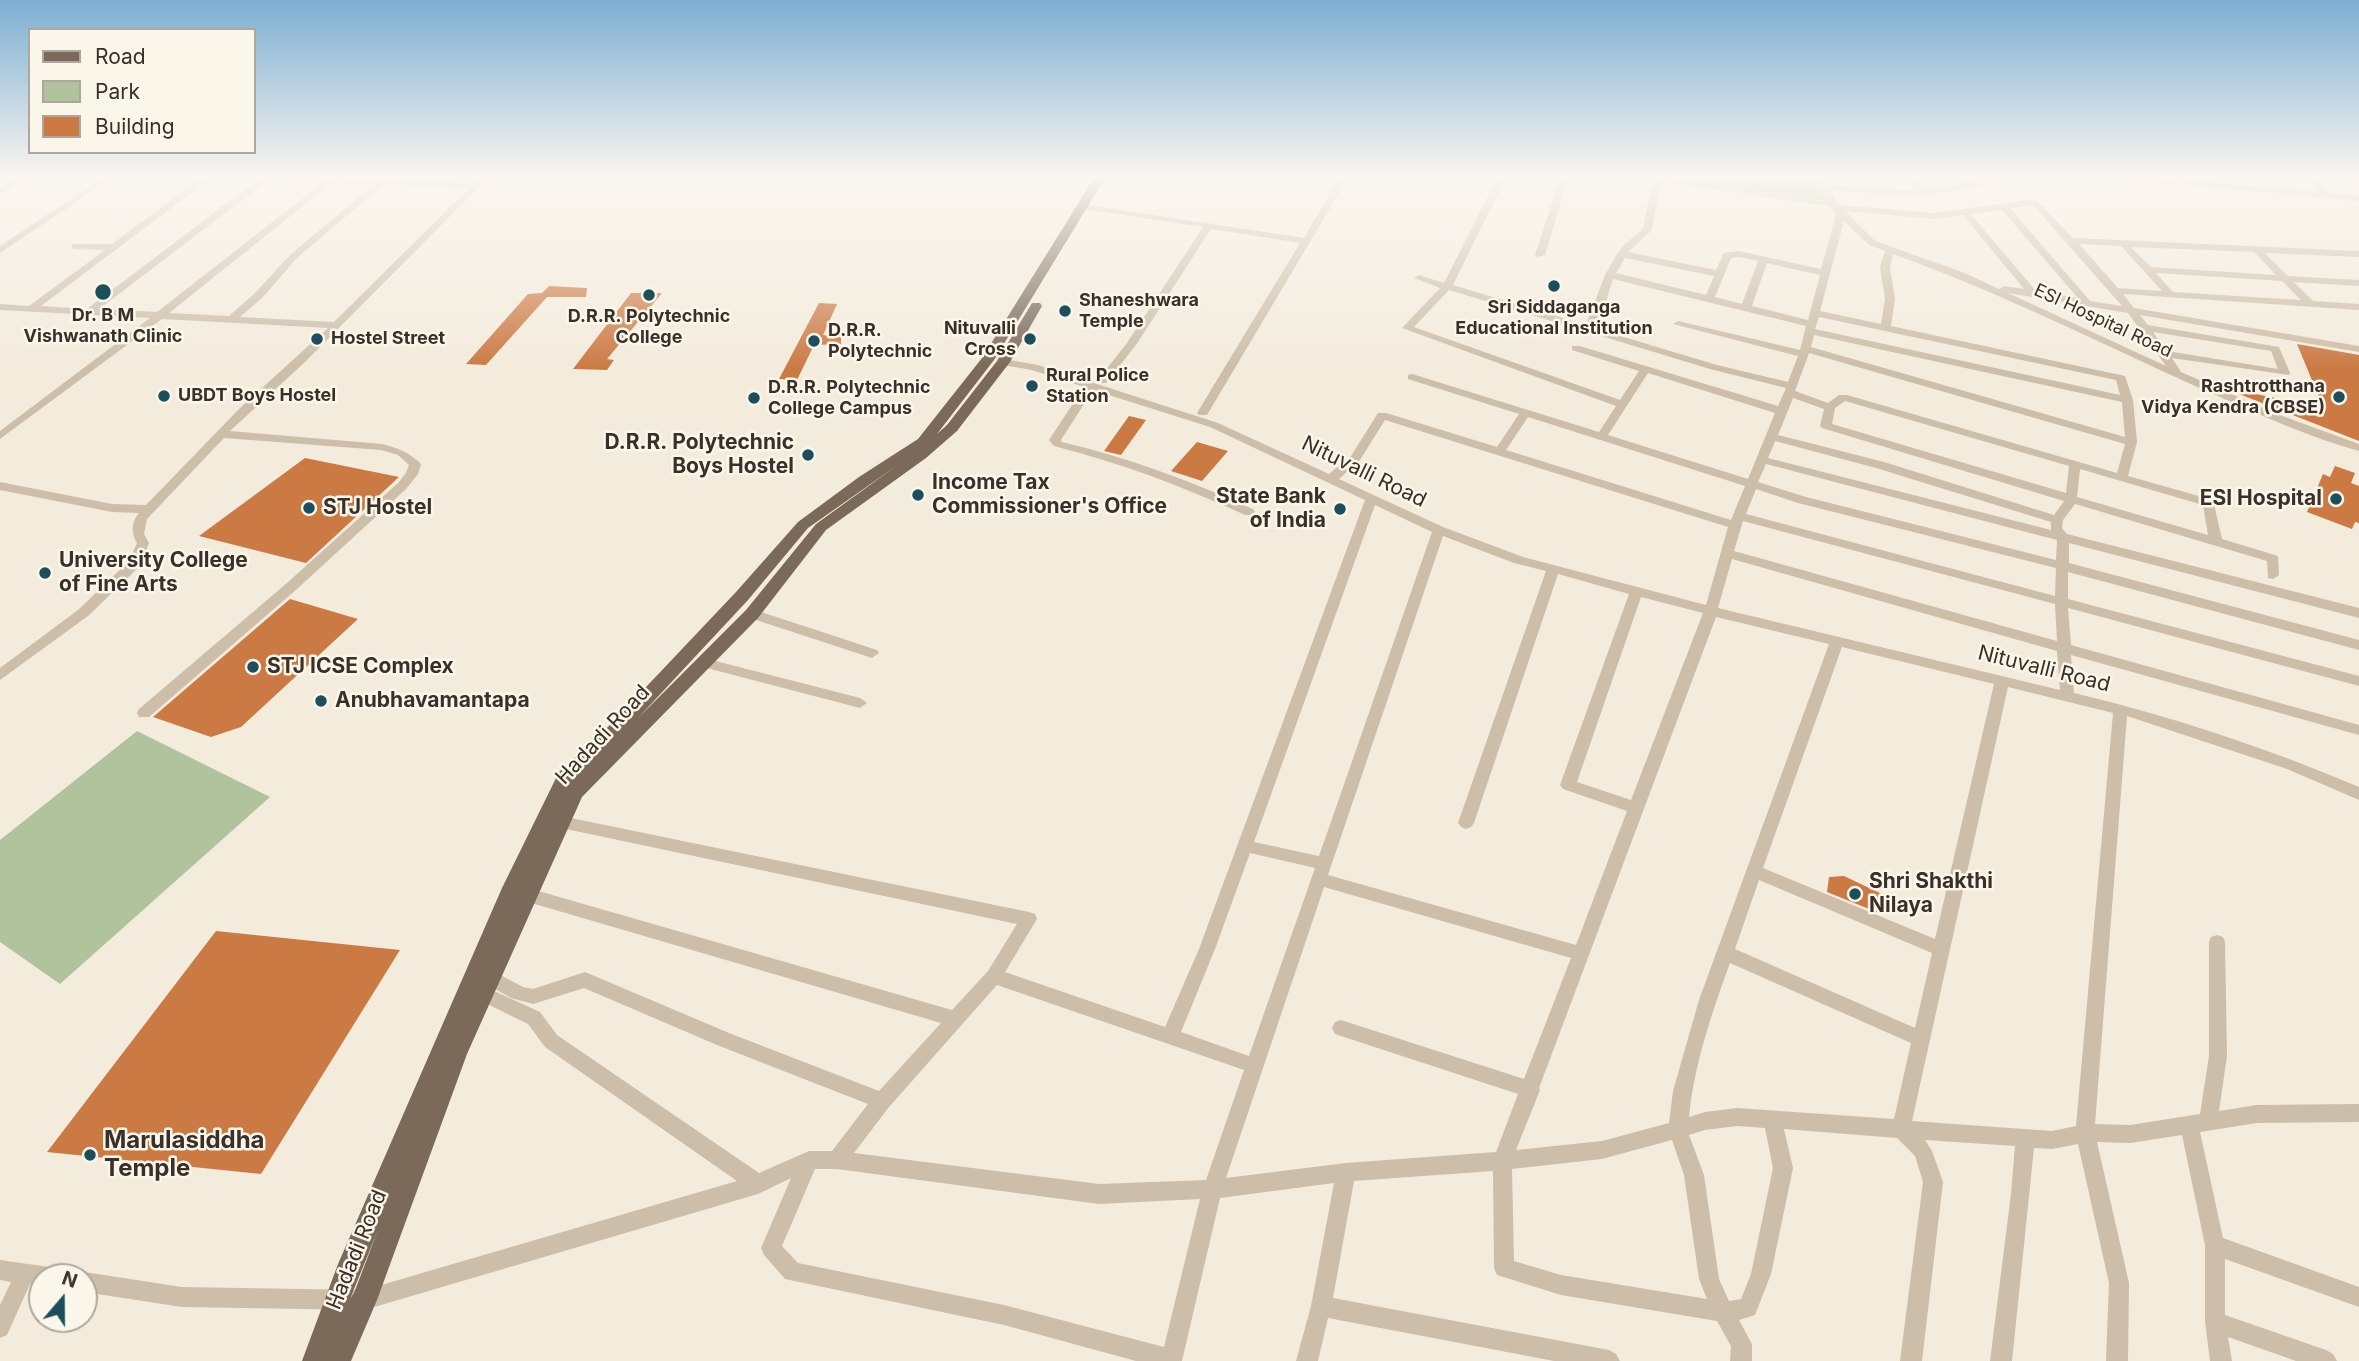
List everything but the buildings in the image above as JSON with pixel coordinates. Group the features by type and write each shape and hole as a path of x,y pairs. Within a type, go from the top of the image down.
{"main road":[{"path":"315,1361 347,1273 512,888 566,777 626,719 803,525 864,480 923,442 1020,321 1067,242"},
{"name":"Hadadi Road","path":"338,1361 364,1300 456,1054 575,793 752,614 821,527 942,437 1003,362 1020,321"}],"street":[{"path":"31,309 120,242"},
{"path":"90,311 183,242"},
{"path":"0,436 253,242"},
{"path":"232,319 312,242"},
{"path":"0,675 83,613 135,563 143,543 138,534 141,518 220,434 301,360 419,242"},
{"path":"1199,242 1131,345 1096,384 1055,440 1058,444 1111,457 1187,484 1249,512"},
{"path":"1203,413 1307,242"},
{"path":"1470,242 1448,285 1406,328 1622,404"},
{"path":"1540,256 1544,242"},
{"path":"1588,329 1597,318 1597,305 1610,275 1622,254 1633,242"},
{"path":"1773,1120 1783,1168 1761,1274 1748,1308 1723,1312 1561,1285 1504,1268 1502,1160 1531,1090 1711,611 1737,521 1791,390 1812,323 1830,242"},
{"name":"ESI Hospital Road","path":"1870,242 1962,275 2178,375 2273,416 2359,448"},
{"path":"1990,242 2033,294"},
{"path":"2034,242 2087,303"},
{"path":"2071,242 2148,328 2178,375"},
{"path":"2084,242 2359,254"},
{"path":"2123,243 2171,295"},
{"path":"75,247 113,247"},
{"path":"1886,328 1890,299 1885,267 1890,249"},
{"path":"2256,249 2310,304"},
{"path":"1622,254 1719,274"},
{"path":"1709,299 1727,255 1739,254 1825,273"},
{"path":"1746,308 1764,259"},
{"path":"1649,284 1673,264"},
{"path":"2149,270 2359,283"},
{"path":"1610,275 2127,400"},
{"path":"1419,278 1791,390 1830,407"},
{"path":"1986,286 2359,349"},
{"path":"2117,291 2359,307"},
{"path":"0,307 334,325"},
{"path":"1812,323 1886,328 2121,378 2127,400 2131,442 2122,477"},
{"path":"1678,324 1804,352 2131,442"},
{"path":"2148,328 2275,349 2285,373 2166,354"},
{"path":"1576,348 1782,411"},
{"name":"Nituvalli Road","path":"1003,362 1034,367 1096,384 1214,425 1439,530 1520,560 1711,611 2120,709 2292,765 2359,793"},
{"path":"1602,436 1645,369"},
{"path":"1412,377 1802,500 2359,645"},
{"path":"2216,543 2209,503 1843,397 1830,407 1826,426 2071,500 2216,543 2274,559 2273,575"},
{"path":"1499,452 1525,412"},
{"path":"1331,479 1356,458 1382,415 1737,521 2061,602 2359,681"},
{"path":"144,713 292,586 402,486 412,474 415,464 402,453 372,445 220,434"},
{"path":"1772,437 1880,466 2057,520"},
{"path":"1762,460 2359,613"},
{"path":"2067,696 2061,602 2063,538 2056,528 2057,520 2071,500 2075,463"},
{"path":"0,486 112,508 149,509"},
{"path":"1170,1037 1207,949 1371,499"},
{"path":"809,1160 771,1248 792,1272 1004,1315 1171,1361 1212,1189 1439,530"},
{"path":"1728,554 2359,730"},
{"path":"1466,823 1553,569"},
{"path":"1636,808 1569,785 1637,590"},
{"path":"752,614 872,653"},
{"path":"1741,1361 1742,1344 1723,1312 1709,1279 1694,1175 1678,1130 1682,1091 1708,1000 1837,641"},
{"path":"704,663 860,703"},
{"path":"1900,1129 2002,681"},
{"path":"2117,1361 2119,1283 2085,1133 2120,709"},
{"path":"561,822 1029,919 994,976 882,1101 837,1160"},
{"path":"1245,846 1581,954"},
{"path":"1755,871 1941,949"},
{"path":"528,895 956,1019"},
{"path":"2217,942 2218,1056 2199,1123 2215,1245 2215,1322 2221,1361"},
{"path":"1725,953 1921,1039"},
{"path":"994,976 1255,1066"},
{"path":"487,986 527,996 545,994 585,980 723,1039 882,1101"},
{"path":"487,986 534,1018 551,1041 758,1184"},
{"path":"1342,1028 1531,1090"},
{"path":"98,1284 183,1297 364,1300 758,1184 809,1160 837,1160 1099,1194 1212,1189 1346,1172 1602,1150 1635,1143 1705,1121 1727,1118 2052,1140 2085,1133 2130,1134 2257,1114 2359,1113"},
{"path":"1900,1129 1923,1151 1933,1182 1911,1361"},
{"path":"2001,1361 2025,1138"},
{"path":"1307,1361 1321,1306 1346,1172"},
{"path":"2215,1245 2359,1297"},
{"path":"0,1270 28,1274"},
{"path":"0,1328 25,1273"},
{"path":"1321,1306 1609,1361"},
{"path":"2215,1322 2326,1361"}],"green space":[{"path":"137,731 270,797 60,984 0,942 0,840"}],"place":[{"name":"Sri Siddaganga Educational Institution","path":"1554,286"},
{"name":"Dr. B M Vishwanath Clinic","path":"103,292"},
{"name":"D.R.R. Polytechnic College","path":"649,295"},
{"name":"Shaneshwara Temple","path":"1065,311"},
{"name":"Hostel Street","path":"317,339"},
{"name":"Nituvalli Cross","path":"1030,339"},
{"name":"D.R.R. Polytechnic","path":"814,341"},
{"name":"Rural Police Station","path":"1032,386"},
{"name":"UBDT Boys Hostel","path":"164,396"},
{"name":"Rashtrotthana Vidya Kendra (CBSE)","path":"2339,397"},
{"name":"D.R.R. Polytechnic College Campus","path":"754,398"},
{"name":"D.R.R. Polytechnic Boys Hostel","path":"808,455"},
{"name":"Income Tax Commissioner's Office","path":"918,495"},
{"name":"ESI Hospital","path":"2336,499"},
{"name":"STJ Hostel","path":"309,508"},
{"name":"State Bank of India","path":"1340,509"},
{"name":"University College of Fine Arts","path":"45,573"},
{"name":"STJ ICSE Complex","path":"253,667"},
{"name":"Anubhavamantapa","path":"321,701"},
{"name":"Shri Shakthi Nilaya","path":"1855,894"},
{"name":"Marulasiddha Temple","path":"90,1155"}]}
